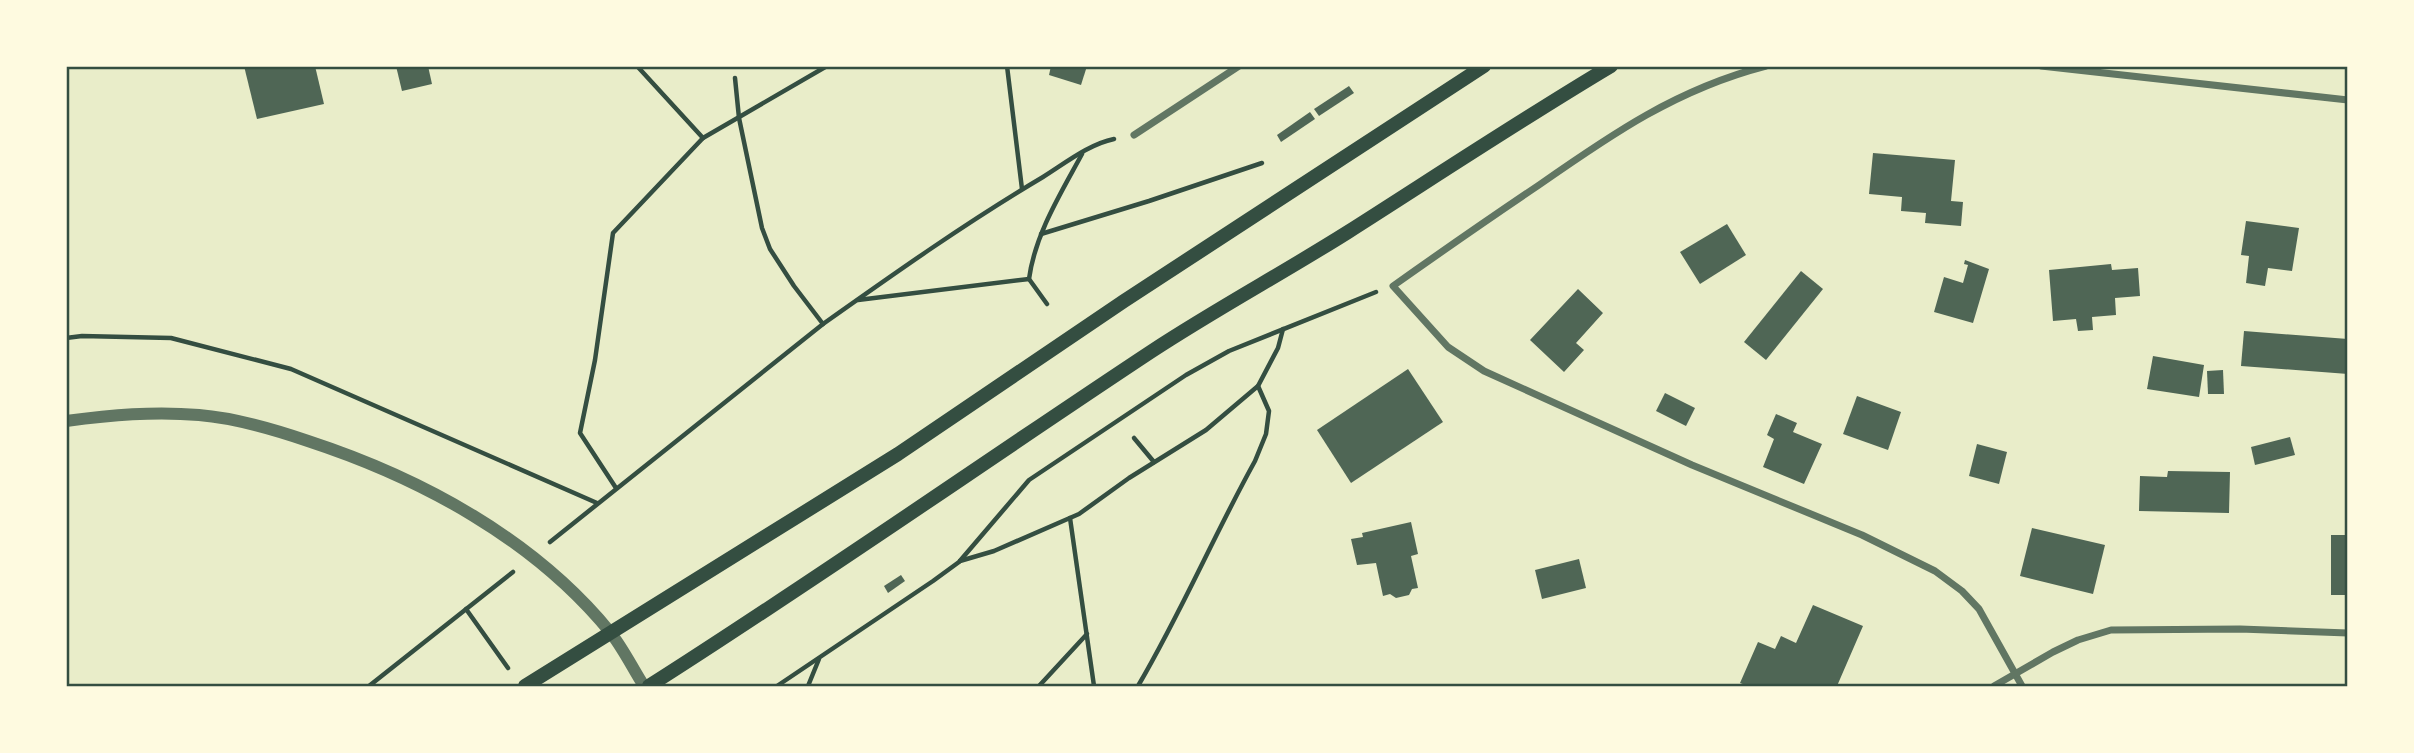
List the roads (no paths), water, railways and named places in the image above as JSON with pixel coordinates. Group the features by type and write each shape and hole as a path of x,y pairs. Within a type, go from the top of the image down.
{"main road":[{"path":"525,687 898,454 1124,301 1483,66"},
{"path":"649,687 797,592 968,473 1156,349 1611,66"}],"street":[{"path":"1134,135 1239,66"},
{"path":"1766,66 1733,75 1671,100 1621,128 1393,286 1448,347 1484,371 1692,465 1863,535 1935,571 1962,591 1979,609 2022,687"},
{"path":"2041,66 2347,100"},
{"path":"66,421 121,414 202,415 255,425 332,449 418,485 511,539 576,594 612,634 644,687"},
{"path":"1994,687 2013,673 2078,640 2111,630 2240,629 2347,633"}]}
